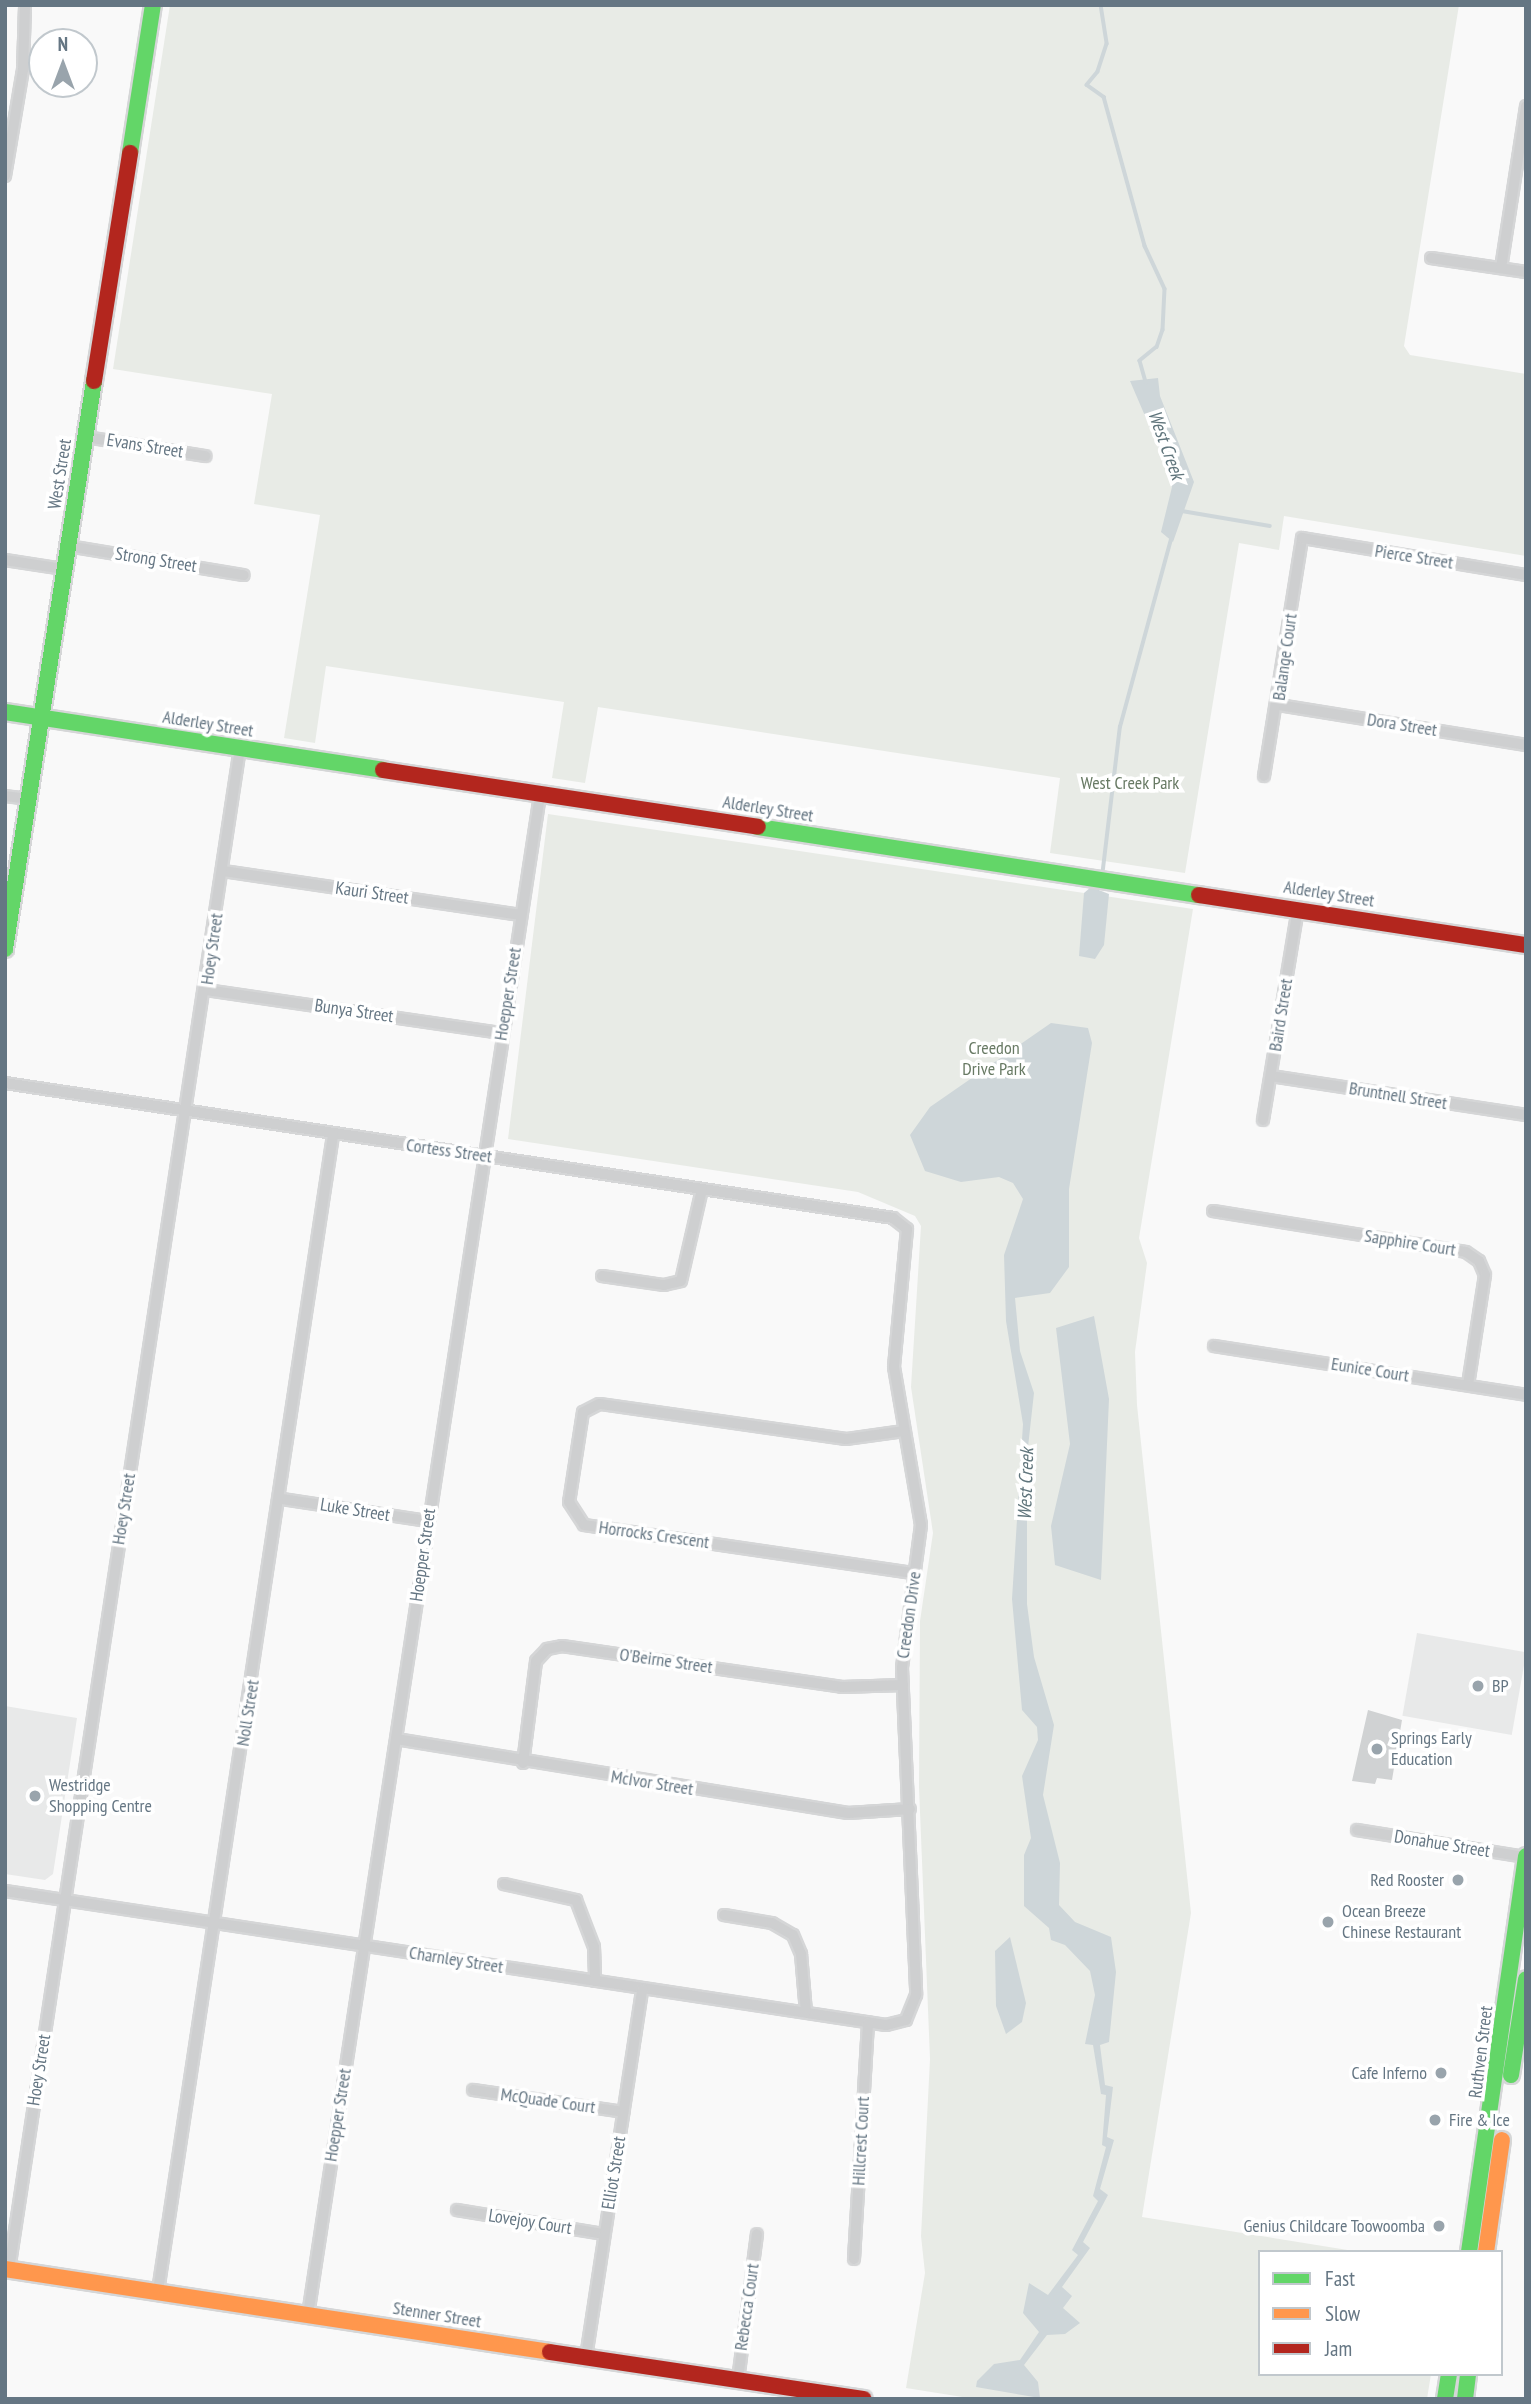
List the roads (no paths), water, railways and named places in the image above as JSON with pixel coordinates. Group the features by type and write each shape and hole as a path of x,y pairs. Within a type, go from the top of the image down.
{"main road":[{"name":"West Street","path":"5,950 153,5"},
{"name":"Alderley Street","path":"5,712 1526,945"},
{"name":"Ruthven Street","path":"1469,2250 1512,2068 1526,1857"},
{"name":"Ruthven Street","path":"1486,2250 1526,1979"},
{"name":"Stenner Street","path":"7,2270 863,2399"},
{"path":"1445,2399 1449,2376"},
{"path":"1465,2399 1468,2376"}],"street":[{"path":"5,176 18,96 25,5"},
{"path":"5,94 18,96"},
{"path":"1501,268 1526,106"},
{"path":"1431,258 1526,272"},
{"name":"Evans Street","path":"86,437 205,456"},
{"name":"Pierce Street","path":"1302,538 1526,575"},
{"name":"Balange Court","path":"1264,776 1279,705 1302,538"},
{"name":"Strong Street","path":"68,546 244,575"},
{"path":"5,560 64,569"},
{"name":"Dora Street","path":"1279,705 1526,744"},
{"name":"Hoey Street","path":"7,2270 185,1111 206,990 240,748"},
{"name":"Hoepper Street","path":"309,2315 483,1156 540,795"},
{"path":"5,796 28,799"},
{"name":"Kauri Street","path":"223,872 521,915"},
{"name":"Baird Street","path":"1263,1120 1298,909"},
{"name":"Bunya Street","path":"206,990 502,1033"},
{"name":"Bruntnell Street","path":"1271,1076 1526,1115"},
{"name":"Cortess Street","path":"5,1083 333,1135 893,1218"},
{"name":"Noll Street","path":"158,2291 282,1499 333,1135"},
{"path":"602,1276 664,1285 681,1280 702,1189"},
{"name":"Sapphire Court","path":"1213,1211 1466,1252 1479,1261 1485,1275 1468,1385"},
{"name":"Creedon Drive","path":"893,1218 907,1229 909,1243 894,1367 921,1525 903,1685 916,1995 906,2020"},
{"name":"Eunice Court","path":"1214,1346 1526,1395"},
{"name":"Horrocks Crescent","path":"904,1432 846,1438 599,1404 583,1412 569,1502 584,1525 915,1573"},
{"name":"Luke Street","path":"282,1499 428,1521"},
{"name":"O'Beirne Street","path":"523,1763 536,1661 547,1649 562,1646 842,1687 903,1685"},
{"name":"McIvor Street","path":"396,1739 496,1752 523,1763 848,1813 909,1810"},
{"name":"Donahue Street","path":"1357,1830 1526,1857"},
{"path":"504,1884 576,1900 594,1947 595,1980"},
{"name":"Charnley Street","path":"5,1891 868,2022 906,2020"},
{"path":"724,1915 772,1923 793,1935 801,1954 806,2012"},
{"name":"Elliot Street","path":"586,2357 642,1989"},
{"name":"Hillcrest Court","path":"855,2259 868,2022"},
{"name":"McQuade Court","path":"473,2090 623,2112"},
{"name":"Lovejoy Court","path":"457,2210 604,2234"},
{"name":"Rebecca Court","path":"738,2380 757,2234"}],"water":[{"path":"1158,378 1160,396 1194,482 1173,542 1161,532 1172,487 1167,467 1130,381"},
{"path":"1091,887 1109,894 1104,945 1095,959 1079,956 1084,893"},
{"path":"1051,1023 1088,1028 1092,1043 1069,1189 1069,1267 1050,1293 1015,1298 1020,1351 1034,1393 1027,1456 1027,1604 1034,1657 1054,1725 1043,1795 1060,1863 1059,1905 1075,1922 1111,1937 1116,1972 1109,2042 1100,2045 1105,2085 1113,2087 1107,2137 1114,2140 1100,2189 1108,2195 1083,2242 1090,2248 1062,2287 1072,2296 1063,2308 1080,2323 1065,2334 1047,2335 1024,2365 1038,2382 1040,2398 976,2387 977,2381 994,2364 1020,2360 1039,2332 1023,2313 1029,2283 1048,2295 1078,2255 1072,2250 1098,2201 1093,2196 1106,2147 1102,2145 1106,2095 1101,2094 1093,2045 1085,2044 1095,1995 1090,1971 1065,1945 1051,1940 1049,1928 1024,1906 1024,1855 1031,1838 1022,1776 1038,1740 1037,1727 1022,1710 1012,1599 1023,1424 1006,1321 1004,1255 1023,1199 1013,1183 999,1177 961,1182 925,1171 910,1135 930,1107"},
{"path":"1094,1316 1109,1399 1101,1580 1055,1565 1051,1526 1070,1444 1056,1328"},
{"path":"1010,1937 1026,2003 1022,2022 1006,2034 996,2006 995,1951"}],"waterway":[{"name":"West Creek","path":"1101,5 1107,44 1098,72 1087,85 1104,97 1145,246 1165,289 1163,330 1157,347 1140,361 1146,382"},
{"path":"1182,511 1270,526"},
{"name":"West Creek","path":"1102,877 1120,727 1171,539"}],"place":[{"name":"BP","path":"1478,1686"},
{"name":"Springs Early Education","path":"1377,1749"},
{"name":"Westridge Shopping Centre","path":"35,1796"},
{"name":"Red Rooster","path":"1458,1880"},
{"name":"Ocean Breeze Chinese Restaurant","path":"1328,1922"},
{"name":"Cafe Inferno","path":"1441,2073"},
{"name":"Fire & Ice","path":"1435,2120"},
{"name":"Genius Childcare Toowoomba","path":"1439,2226"}],"park label":[{"name":"West Creek Park","path":"1130,783"},
{"name":"Creedon Drive Park","path":"994,1059"}]}
